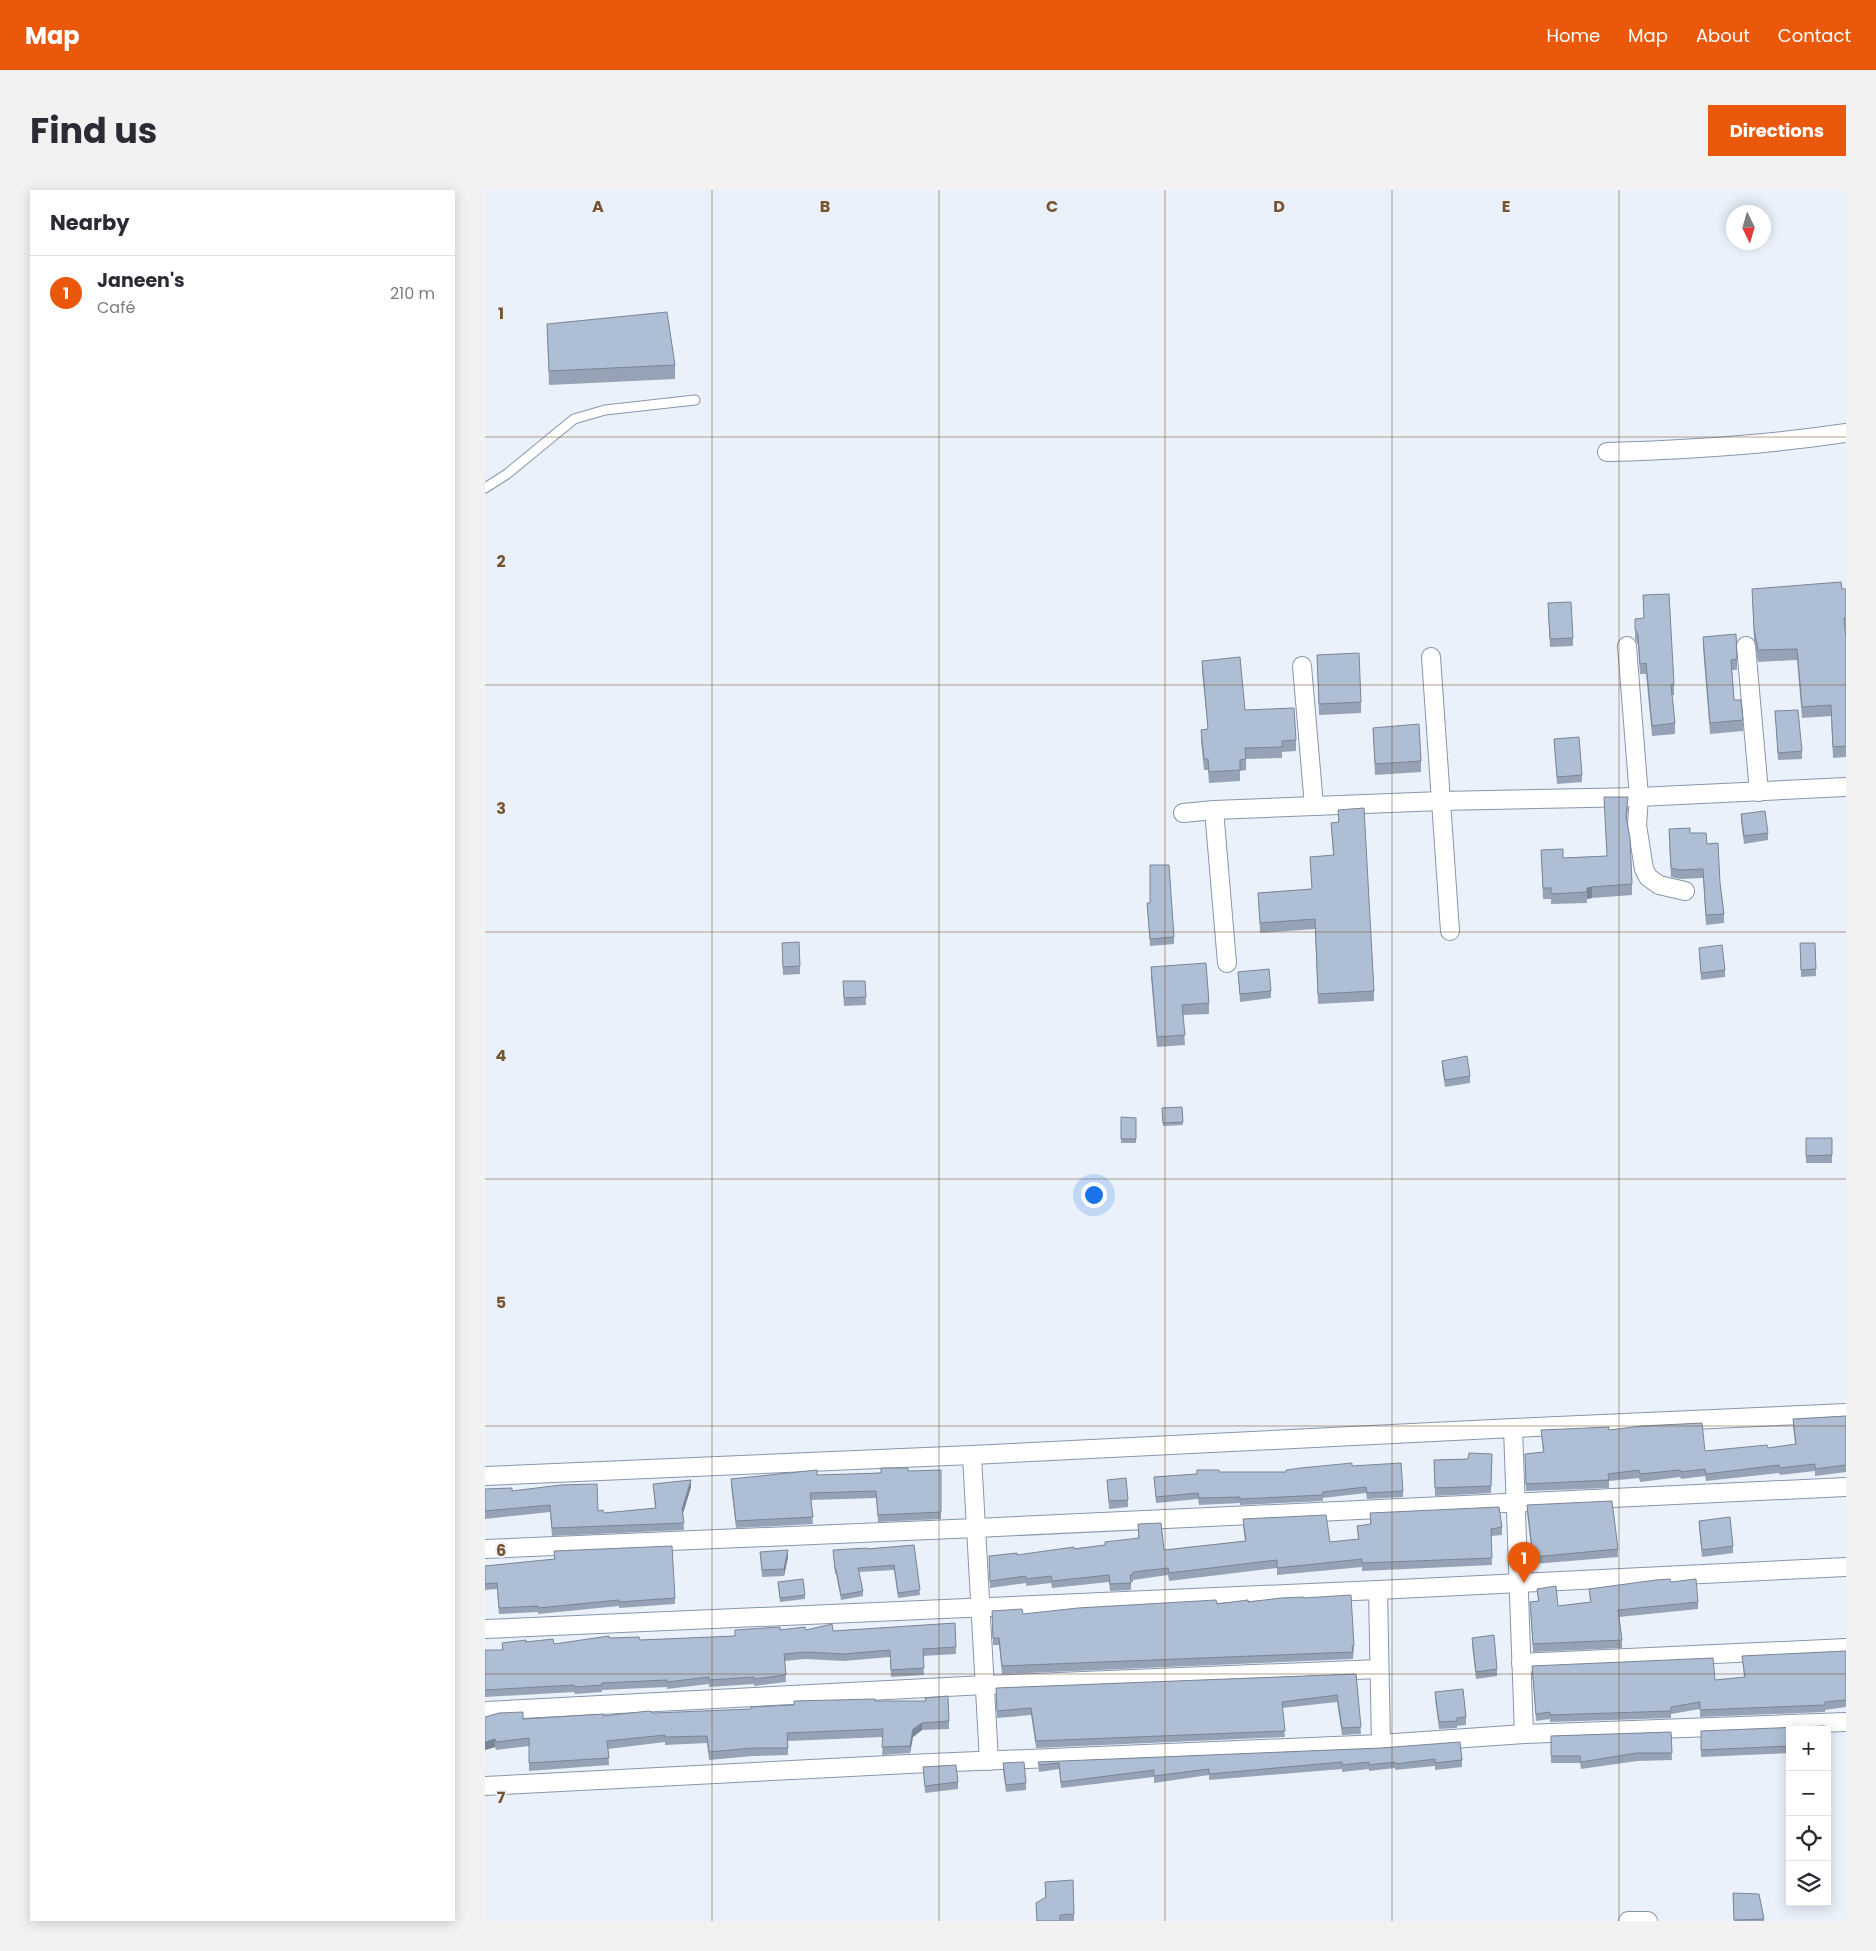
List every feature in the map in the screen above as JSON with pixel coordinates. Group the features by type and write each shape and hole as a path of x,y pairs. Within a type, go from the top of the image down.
{"street":[{"path":"1607,452 1697,450 1787,442 1846,432"},
{"path":"1627,646 1639,797 1637,825 1644,869 1648,878 1659,885 1685,890"},
{"path":"1746,646 1759,792"},
{"path":"1431,657 1450,931"},
{"path":"1302,666 1314,806"},
{"path":"1183,813 1214,810 1441,801 1639,797 1846,787"},
{"path":"1214,810 1227,963"},
{"path":"485,1476 1846,1413"},
{"path":"1513,1428 1524,1734"},
{"path":"971,1455 989,1761"},
{"path":"485,1549 1846,1487"},
{"path":"485,1629 1518,1584 1846,1567"},
{"path":"1378,1590 1381,1744"},
{"path":"1521,1663 1846,1648"},
{"path":"485,1711 985,1685 1379,1669"},
{"path":"485,1786 908,1764 1381,1744 1524,1734 1846,1722"},
{"path":"1628,1921 1648,1921"}],"lane":[{"path":"485,488 507,474 574,420 605,410 695,400"}],"building":[{"path":"667,312 675,365 549,371 547,324"},
{"path":"1841,582 1842,589 1846,589 1846,618 1844,618 1846,638 1846,746 1833,747 1831,705 1802,707 1797,649 1758,650 1754,628 1752,589"},
{"path":"1669,594 1674,684 1671,685 1675,723 1652,726 1646,663 1640,664 1635,619 1644,618 1643,595"},
{"path":"1571,602 1573,638 1550,639 1548,603"},
{"path":"1736,634 1737,659 1731,660 1734,700 1741,700 1743,720 1710,723 1703,637"},
{"path":"1359,653 1361,702 1319,704 1317,655"},
{"path":"1240,657 1245,710 1294,708 1296,740 1282,741 1282,747 1245,748 1246,759 1240,760 1240,770 1209,772 1208,759 1204,759 1201,730 1208,729 1202,661"},
{"path":"1798,710 1802,751 1778,753 1775,711"},
{"path":"1419,724 1421,761 1375,764 1373,728"},
{"path":"1579,737 1582,775 1557,777 1554,739"},
{"path":"1604,797 1628,797 1626,816 1630,838 1632,884 1592,887 1587,888 1587,892 1551,894 1551,888 1543,888 1541,850 1563,849 1563,858 1607,856"},
{"path":"1364,808 1374,991 1318,994 1315,919 1260,923 1258,893 1312,889 1310,857 1334,855 1331,823 1339,822 1338,810"},
{"path":"1765,811 1768,833 1744,836 1741,814"},
{"path":"1690,828 1690,833 1706,833 1707,844 1718,843 1724,914 1706,915 1703,869 1680,870 1671,868 1669,829"},
{"path":"1150,865 1169,865 1174,937 1150,939 1147,903 1150,903"},
{"path":"799,942 800,966 783,967 782,943"},
{"path":"1800,943 1815,943 1816,969 1801,970"},
{"path":"1722,945 1725,970 1701,973 1699,948"},
{"path":"1206,963 1209,1003 1182,1005 1185,1035 1157,1037 1151,967"},
{"path":"1269,969 1271,991 1240,994 1238,972"},
{"path":"843,981 865,981 866,997 844,998"},
{"path":"1467,1056 1470,1076 1445,1080 1442,1061"},
{"path":"1182,1107 1183,1122 1163,1123 1162,1108"},
{"path":"1121,1117 1136,1118 1136,1139 1121,1139"},
{"path":"1806,1138 1832,1138 1832,1155 1806,1156"},
{"path":"1846,1416 1846,1465 1815,1469 1815,1464 1780,1468 1779,1465 1706,1474 1705,1469 1640,1474 1639,1470 1608,1474 1609,1480 1526,1484 1525,1454 1544,1452 1541,1430 1609,1427 1609,1430 1642,1426 1702,1423 1705,1451 1767,1445 1768,1448 1796,1444 1793,1419"},
{"path":"1469,1453 1492,1454 1491,1486 1435,1488 1434,1460 1468,1459"},
{"path":"1352,1463 1352,1466 1401,1463 1403,1491 1367,1493 1366,1487 1323,1492 1323,1495 1240,1499 1240,1497 1199,1498 1198,1493 1156,1497 1154,1477 1197,1474 1197,1470 1219,1470 1219,1472 1286,1472 1286,1470"},
{"path":"881,1468 908,1468 908,1471 941,1470 941,1512 878,1515 876,1491 810,1493 813,1517 736,1521 731,1479 817,1470 817,1475 881,1473"},
{"path":"1126,1478 1128,1500 1109,1501 1107,1480"},
{"path":"691,1480 682,1509 684,1523 552,1528 550,1505 485,1511 485,1489 512,1488 512,1491 561,1485 597,1484 598,1511 603,1510 604,1513 656,1508 653,1484"},
{"path":"1612,1501 1618,1549 1533,1557 1527,1505"},
{"path":"1499,1507 1502,1527 1491,1529 1492,1558 1362,1563 1362,1559 1277,1568 1277,1560 1169,1573 1168,1568 1133,1572 1133,1575 1130,1575 1131,1583 1110,1584 1109,1575 1052,1581 1051,1576 1026,1579 1026,1576 990,1581 989,1556 1017,1553 1017,1555 1074,1547 1074,1549 1105,1545 1105,1542 1139,1538 1138,1524 1161,1523 1164,1550 1246,1541 1243,1519 1326,1515 1330,1542 1359,1539 1357,1526 1371,1524 1370,1513"},
{"path":"1730,1517 1733,1546 1702,1550 1699,1521"},
{"path":"914,1545 920,1590 898,1593 894,1565 858,1568 863,1591 841,1595 833,1550"},
{"path":"672,1546 675,1598 619,1602 619,1600 538,1608 538,1606 499,1608 497,1583 485,1584 485,1566 555,1559 554,1551"},
{"path":"788,1550 784,1569 762,1570 760,1552"},
{"path":"803,1579 805,1595 780,1598 778,1582"},
{"path":"1670,1579 1671,1582 1696,1579 1698,1602 1618,1610 1622,1640 1533,1644 1530,1602 1539,1601 1537,1589 1556,1586 1558,1606 1591,1602 1589,1589"},
{"path":"1351,1595 1353,1652 1002,1666 999,1638 993,1638 992,1611 1022,1609 1023,1614 1078,1608 1216,1600 1217,1604 1248,1600 1248,1602 1281,1598"},
{"path":"955,1623 956,1647 923,1649 924,1668 891,1670 890,1650 844,1654 805,1652 784,1654 786,1675 754,1679 754,1677 709,1680 709,1677 667,1682 667,1680 602,1683 602,1685 575,1687 574,1685 485,1690 485,1650 503,1650 502,1643 553,1639 554,1644 609,1636 609,1638 639,1637 640,1640 735,1636 735,1630 780,1627 780,1630 805,1627 806,1630 832,1624 833,1631"},
{"path":"1494,1635 1497,1669 1476,1672 1472,1638"},
{"path":"1846,1651 1846,1700 1825,1702 1825,1705 1700,1710 1700,1702 1671,1707 1671,1711 1550,1715 1550,1712 1536,1714 1532,1666 1713,1658 1715,1680 1745,1677 1742,1656"},
{"path":"1356,1674 1361,1727 1342,1728 1337,1695 1282,1702 1285,1731 1036,1741 1031,1708 997,1711 996,1688"},
{"path":"1463,1689 1466,1717 1457,1718 1457,1721 1439,1722 1435,1692"},
{"path":"948,1696 949,1721 922,1723 913,1729 910,1746 882,1747 883,1729 787,1733 788,1748 753,1748 709,1752 707,1736 665,1737 665,1735 607,1741 609,1758 529,1763 529,1738 496,1742 495,1739 485,1742 485,1717 499,1713 523,1712 523,1719 603,1714 603,1716 649,1711 654,1713 751,1709 751,1707 794,1705 794,1701 875,1699 875,1701 926,1701 925,1698"},
{"path":"1786,1728 1786,1746 1701,1750 1701,1731"},
{"path":"1671,1732 1672,1753 1637,1753 1581,1762 1580,1756 1551,1756 1551,1736"},
{"path":"1460,1742 1462,1760 1435,1763 1435,1759 1369,1765 1369,1762 1342,1765 1342,1762 1209,1774 1209,1769 1154,1776 1154,1770 1061,1782 1059,1763 1039,1765 1038,1762 1381,1748"},
{"path":"1024,1762 1026,1783 1006,1785 1003,1763"},
{"path":"956,1765 958,1782 925,1786 923,1767"},
{"path":"1073,1880 1074,1914 1060,1915 1060,1921 1037,1921 1036,1903 1046,1897 1045,1882"},
{"path":"1733,1893 1759,1894 1764,1919 1734,1920"}],"place":[{"name":"Janeen's","path":"1524,1583"}]}
